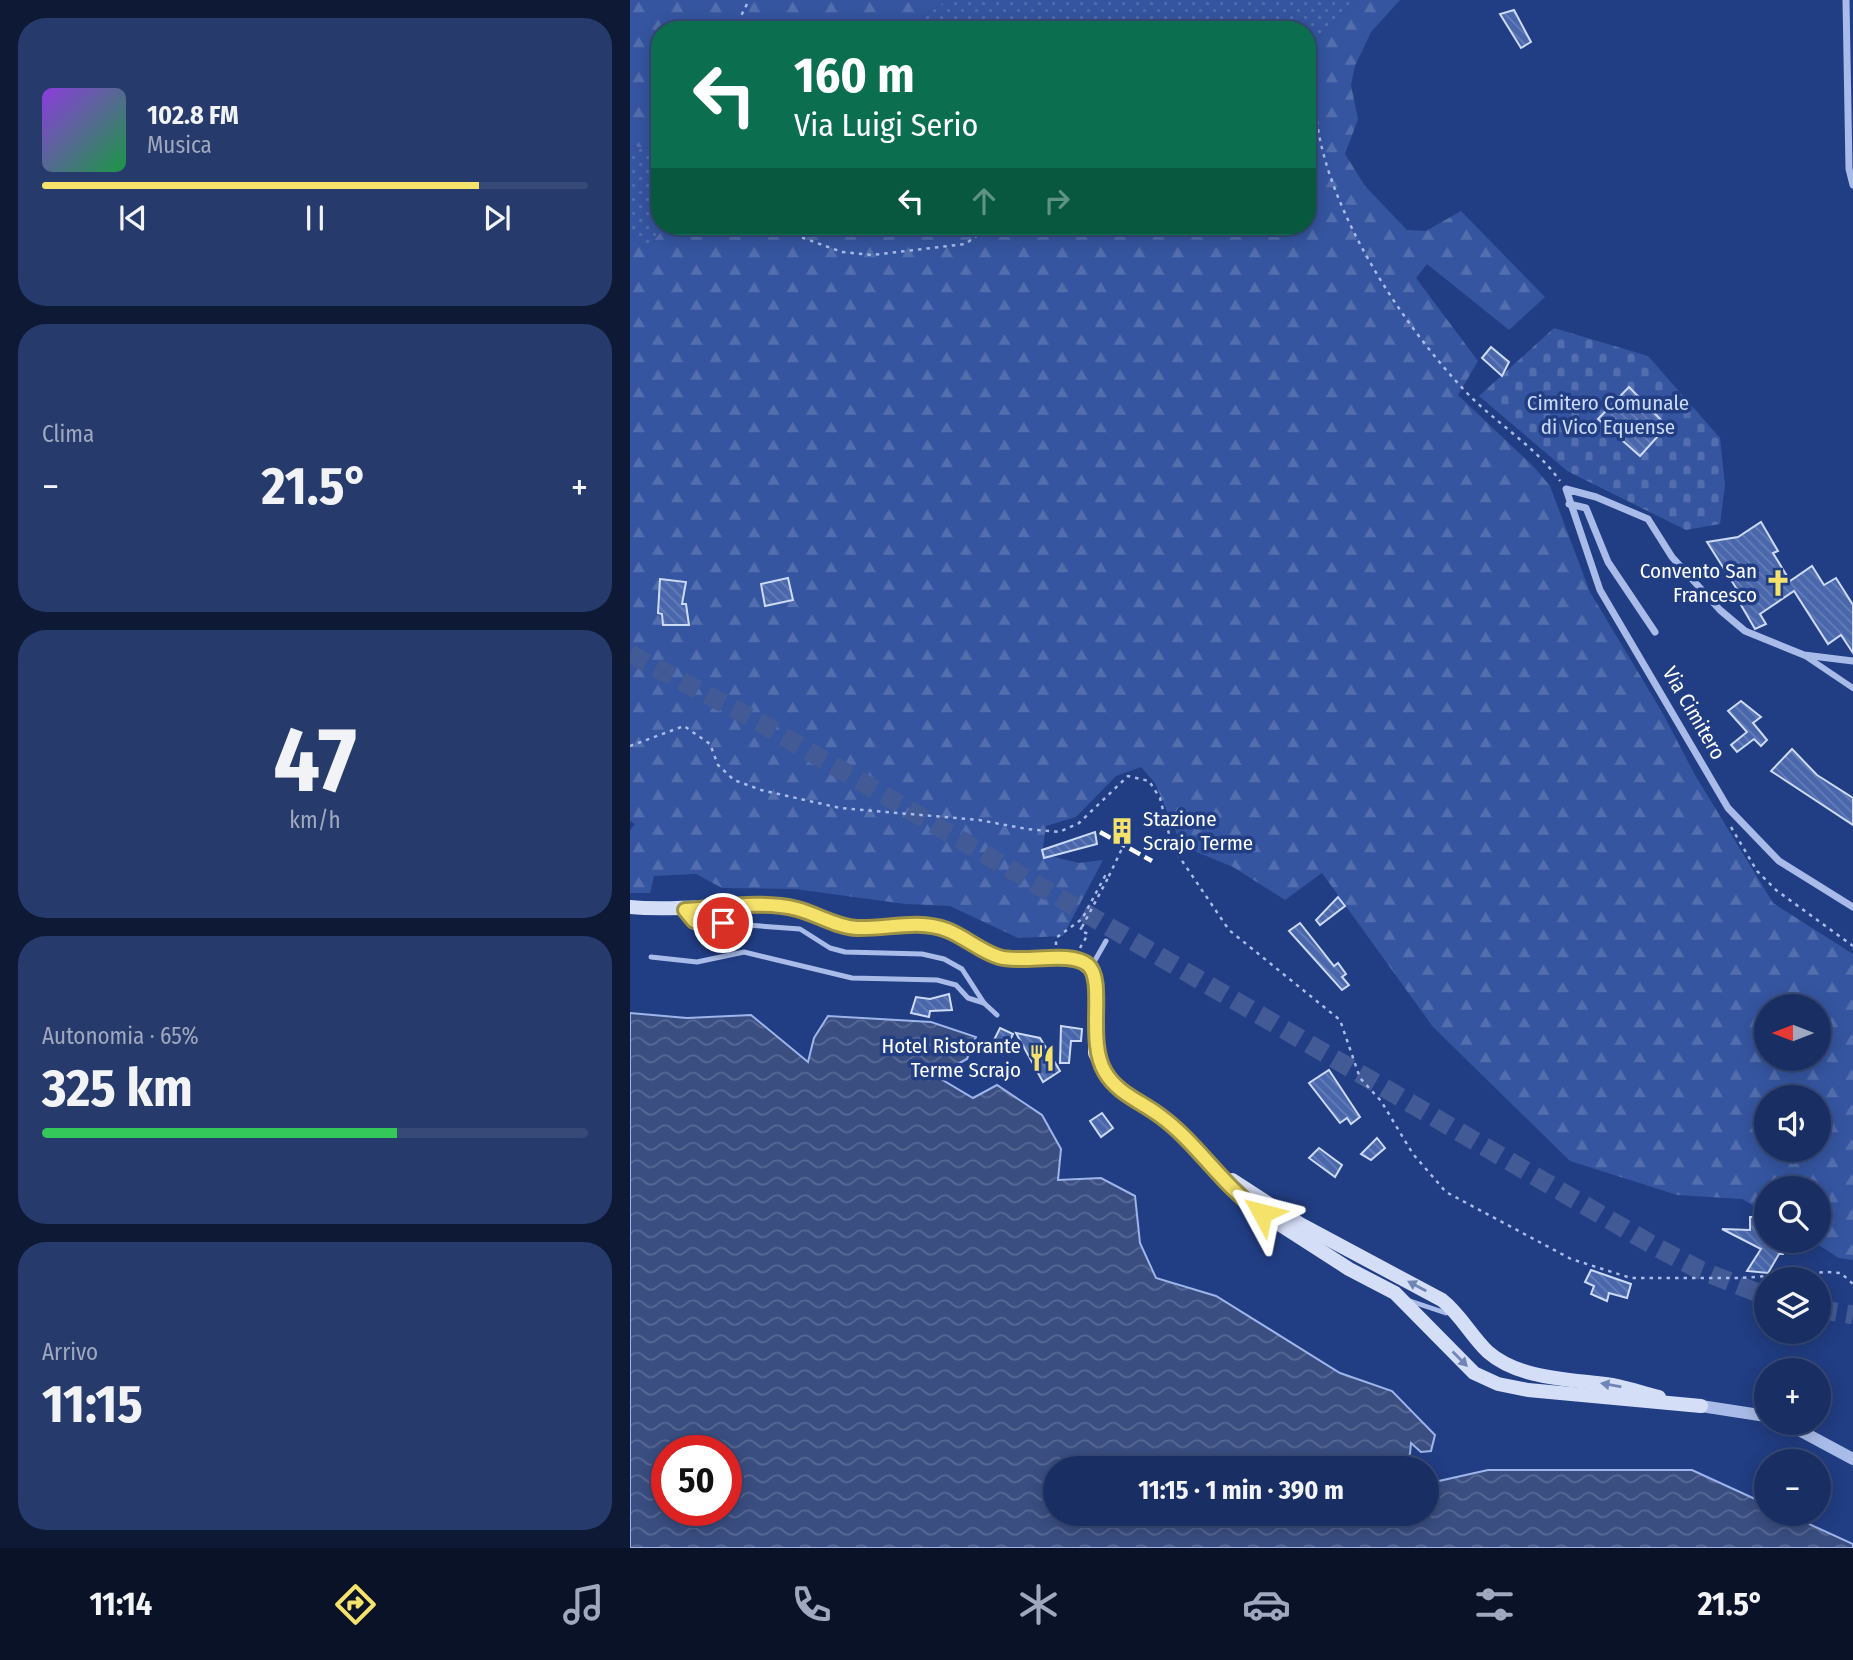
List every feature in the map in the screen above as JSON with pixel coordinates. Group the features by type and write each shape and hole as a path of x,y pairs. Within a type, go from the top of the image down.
{"main road":[{"path":"630,907 685,910 779,906 856,928 929,926 948,931 999,957 1020,960 1074,959 1095,975 1095,1053 1105,1073 1120,1090 1160,1115 1187,1139 1245,1202 1349,1269 1395,1293 1464,1364 1498,1384 1606,1400 1702,1406"},
{"path":"1209,1164 1300,1224 1442,1300 1462,1318 1488,1352 1501,1361 1540,1375 1615,1386 1702,1406"}],"street":[{"path":"1846,0 1849,169 1853,185"},
{"path":"1566,489 1596,497 1648,519 1672,557 1720,610 1745,631 1777,647 1804,655 1853,661"},
{"name":"Via Cimitero","path":"1566,489 1600,590 1728,808 1779,861 1853,906"},
{"path":"1569,504 1586,508 1621,585 1655,632"},
{"path":"1804,655 1853,688"},
{"path":"1702,1406 1754,1414"},
{"path":"1808,1435 1853,1459"}],"lane":[{"path":"685,910 694,921 800,929 830,948 845,952 922,954 944,959 962,969 984,1003 997,1015"},
{"path":"1090,969 1106,941"},
{"path":"650,957 698,962 744,952 861,979 937,980 956,985 968,998 984,1003"},
{"path":"1395,1293 1414,1304 1446,1313"}],"path":[{"path":"738,21 748,0"},
{"path":"1316,130 1325,162 1353,229 1408,323 1468,394 1549,466 1566,489"},
{"path":"796,235 842,252 872,255 965,244 978,235"},
{"path":"630,746 684,726 710,744 718,765 734,780 761,790 840,808 939,816 1059,832 1079,822 1128,776 1140,776 1149,781 1160,798 1172,846 1229,930 1340,1020 1360,1078 1381,1101 1413,1154 1446,1192 1571,1259 1631,1278 1740,1278 1826,1272 1841,1273 1853,1284"},
{"path":"1068,948 1080,948 1088,934 1080,930 1127,838"},
{"path":"1056,959 1056,938 1082,919 1105,876 1108,878"}],"green space":[{"path":"630,0 947,0 917,21 651,21 651,148 630,146"},
{"path":"947,0 1354,0 1316,40 1316,21 917,21"},
{"path":"1354,0 1400,0 1371,32 1355,66 1351,85 1358,119 1345,154 1365,186 1407,230 1426,231 1461,211 1545,297 1509,330 1427,264 1416,278 1478,361 1458,395 1534,467 1550,486 1590,592 1662,712 1695,775 1773,903 1853,954 1853,1260 1839,1258 1831,1253 1831,1176 1754,1176 1754,1206 1742,1199 1677,1195 1570,1161 1433,1027 1322,873 1285,900 1233,867 1182,846 1155,783 1141,767 1116,776 1076,817 1046,826 1042,854 1079,863 1103,860 1063,936 1018,938 950,906 905,904 795,889 722,888 696,874 654,876 650,893 630,893 630,830 635,824 630,821 630,233 647,250 658,235 1316,235 1316,40"},
{"path":"630,146 651,148 651,235 658,235 647,250 630,233"},
{"name":"Cimitero Comunale di Vico Equense","path":"1554,328 1648,356 1720,438 1725,485 1720,524 1686,530 1567,471 1479,396"}],"water":[{"path":"630,1013 687,1018 751,1015 808,1062 814,1038 828,1016 931,1022 976,1037 967,1059 936,1076 973,1098 997,1085 1042,1115 1061,1149 1058,1180 1101,1178 1135,1196 1140,1243 1156,1278 1216,1296 1340,1373 1392,1391 1435,1435 1431,1451 1421,1452 1411,1443 1408,1456 1043,1456 1043,1526 1439,1526 1439,1481 1488,1470 1692,1470 1754,1498 1754,1526 1813,1526 1853,1544 1853,1548 630,1548"}],"building":[{"path":"1514,10 1531,42 1521,48 1500,14"},
{"path":"1491,347 1509,362 1502,376 1482,358"},
{"path":"1629,387 1667,426 1640,456 1598,419"},
{"name":"Convento San Francesco","path":"1761,522 1778,551 1773,553 1790,581 1812,566 1824,585 1836,578 1853,605 1853,653 1841,635 1828,644 1794,591 1760,614 1766,624 1755,629 1741,605 1745,602 1707,542 1738,537"},
{"path":"788,578 793,600 765,606 761,584"},
{"path":"660,579 686,582 682,604 686,604 689,625 663,625 662,614 658,613"},
{"path":"1741,701 1761,717 1753,723 1767,740 1761,746 1754,739 1737,752 1731,745 1747,732 1728,711"},
{"path":"1792,749 1817,775 1853,798 1853,825 1771,771"},
{"path":"1095,832 1097,844 1044,858 1042,850"},
{"path":"1338,897 1345,906 1320,925 1316,920"},
{"path":"1300,923 1334,966 1338,963 1346,974 1342,977 1349,985 1342,990 1289,931"},
{"path":"949,994 952,1010 930,1011 929,1017 911,1013 916,997 930,999"},
{"path":"1061,1026 1082,1029 1081,1041 1071,1041 1069,1063 1060,1063"},
{"path":"1000,1028 1013,1034 1003,1055 990,1048"},
{"path":"1016,1033 1040,1038 1060,1071 1043,1082"},
{"path":"1329,1070 1360,1117 1351,1124 1347,1118 1340,1123 1309,1083"},
{"path":"1102,1113 1113,1128 1101,1137 1090,1121"},
{"path":"1377,1138 1385,1148 1371,1160 1361,1154"},
{"path":"1319,1148 1342,1165 1335,1177 1309,1158"},
{"path":"1750,1217 1754,1217 1754,1245 1722,1229 1750,1230"},
{"path":"1758,1253 1783,1253 1779,1254 1771,1267 1754,1267 1754,1272 1747,1271"},
{"path":"1591,1270 1631,1284 1627,1298 1609,1293 1607,1301 1591,1294 1594,1286 1585,1282"}],"tunnel":[{"path":"630,654 759,722 1656,1247 1700,1270 1754,1291"},
{"path":"1831,1311 1853,1315"}],"railway":[{"path":"1100,832 1152,861"}],"place":[{"name":"Convento San Francesco","path":"1778,583"},
{"name":"Stazione Scrajo Terme","path":"1122,831"},
{"name":"Hotel Ristorante Terme Scrajo","path":"1042,1058"}],"route":[{"path":"723,923 694,921 685,910 779,906 798,909 837,924 856,928 906,924 929,926 948,931 999,957 1020,960 1074,959 1087,965 1095,975 1095,1053 1105,1073 1120,1090 1160,1115 1187,1139 1227,1186 1262,1213"}]}
